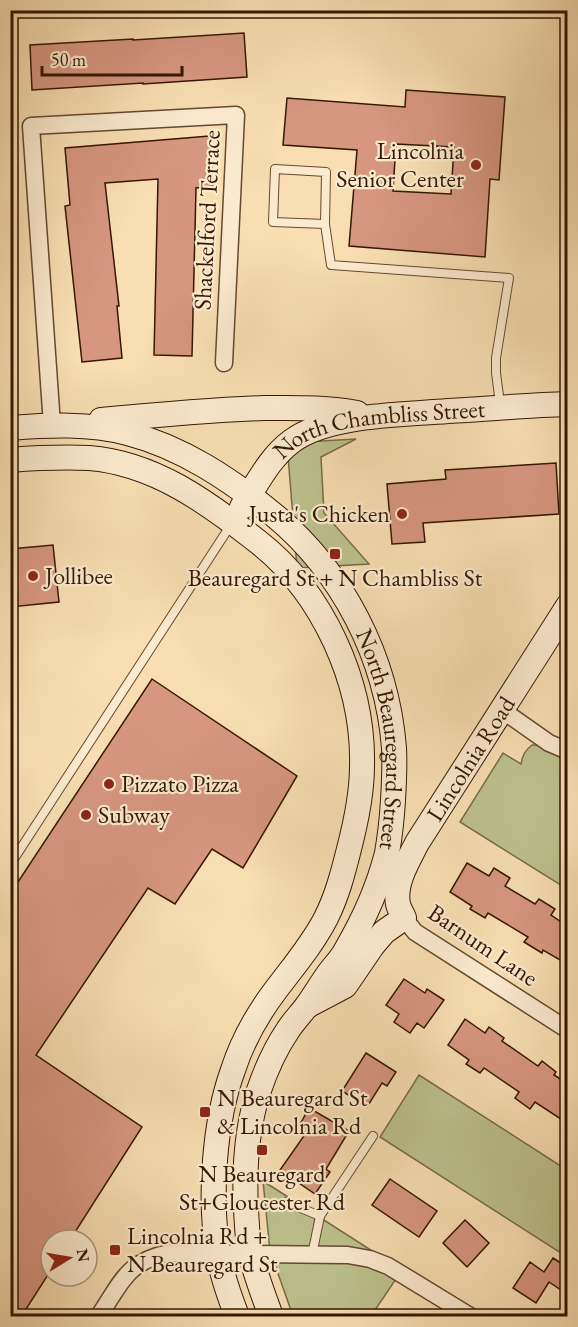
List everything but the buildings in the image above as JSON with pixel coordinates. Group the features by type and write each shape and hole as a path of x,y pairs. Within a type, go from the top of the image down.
{"main road":[{"name":"North Chambliss Street","path":"233,522 263,472 275,457 292,441 309,431 377,417 567,404"},
{"path":"52,425 264,408 323,408 377,417"},
{"name":"North Beauregard Street","path":"10,428 52,425 90,427 128,433 179,452 216,472 250,495 286,525 330,573 357,617 381,682 394,748 392,813 387,853 373,895 346,951 288,1030 272,1059 258,1093 249,1130 245,1162 247,1230 251,1254 272,1317"},
{"name":"North Beauregard Street","path":"10,460 90,459 109,461 132,466 200,498 266,547 302,584 330,631 346,669 355,700 362,767 357,814 338,892 313,941 257,1017 238,1054 224,1101 215,1160 214,1193 218,1254 237,1317"},
{"name":"Lincolnia Road","path":"404,918 398,905 397,893 404,870 417,843 567,606"},
{"path":"306,1006 345,986 384,932 404,918"}],"street":[{"name":"Shackelford Terrace","path":"52,425 31,126 236,115 224,363"},
{"path":"502,710 549,743 567,751"},
{"name":"Barnum Lane","path":"404,918 415,932 567,1030"},
{"path":"99,1317 127,1274 140,1262 169,1253 348,1256 370,1259 388,1266 470,1317"}],"lane":[{"path":"325,224 273,222 275,169 326,172 325,224 331,265 510,278 496,358 501,408"},
{"path":"10,865 233,522"},
{"path":"311,1255 320,1216 373,1136"},
{"path":"286,1202 320,1216"}],"green space":[{"path":"356,439 321,457 324,513 369,564 297,568 287,443"},
{"path":"532,745 546,748 567,762 567,889 460,822 503,753 521,764 524,753"},
{"path":"419,1075 567,1170 567,1257 380,1137"},
{"path":"263,1181 402,1270 371,1316 293,1316 270,1251"}],"place":[{"name":"Lincolnia Senior Center","path":"476,165"},
{"name":"Justa's Chicken","path":"402,514"},
{"name":"Beauregard St + N Chambliss St","path":"335,554"},
{"name":"Jollibee","path":"33,576"},
{"name":"Pizzato Pizza","path":"109,784"},
{"name":"Subway","path":"86,815"},
{"name":"N Beauregard St & Lincolnia Rd","path":"205,1112"},
{"name":"N Beauregard St+Gloucester Rd","path":"262,1150"},
{"name":"Lincolnia Rd + N Beauregard St","path":"115,1250"}]}
